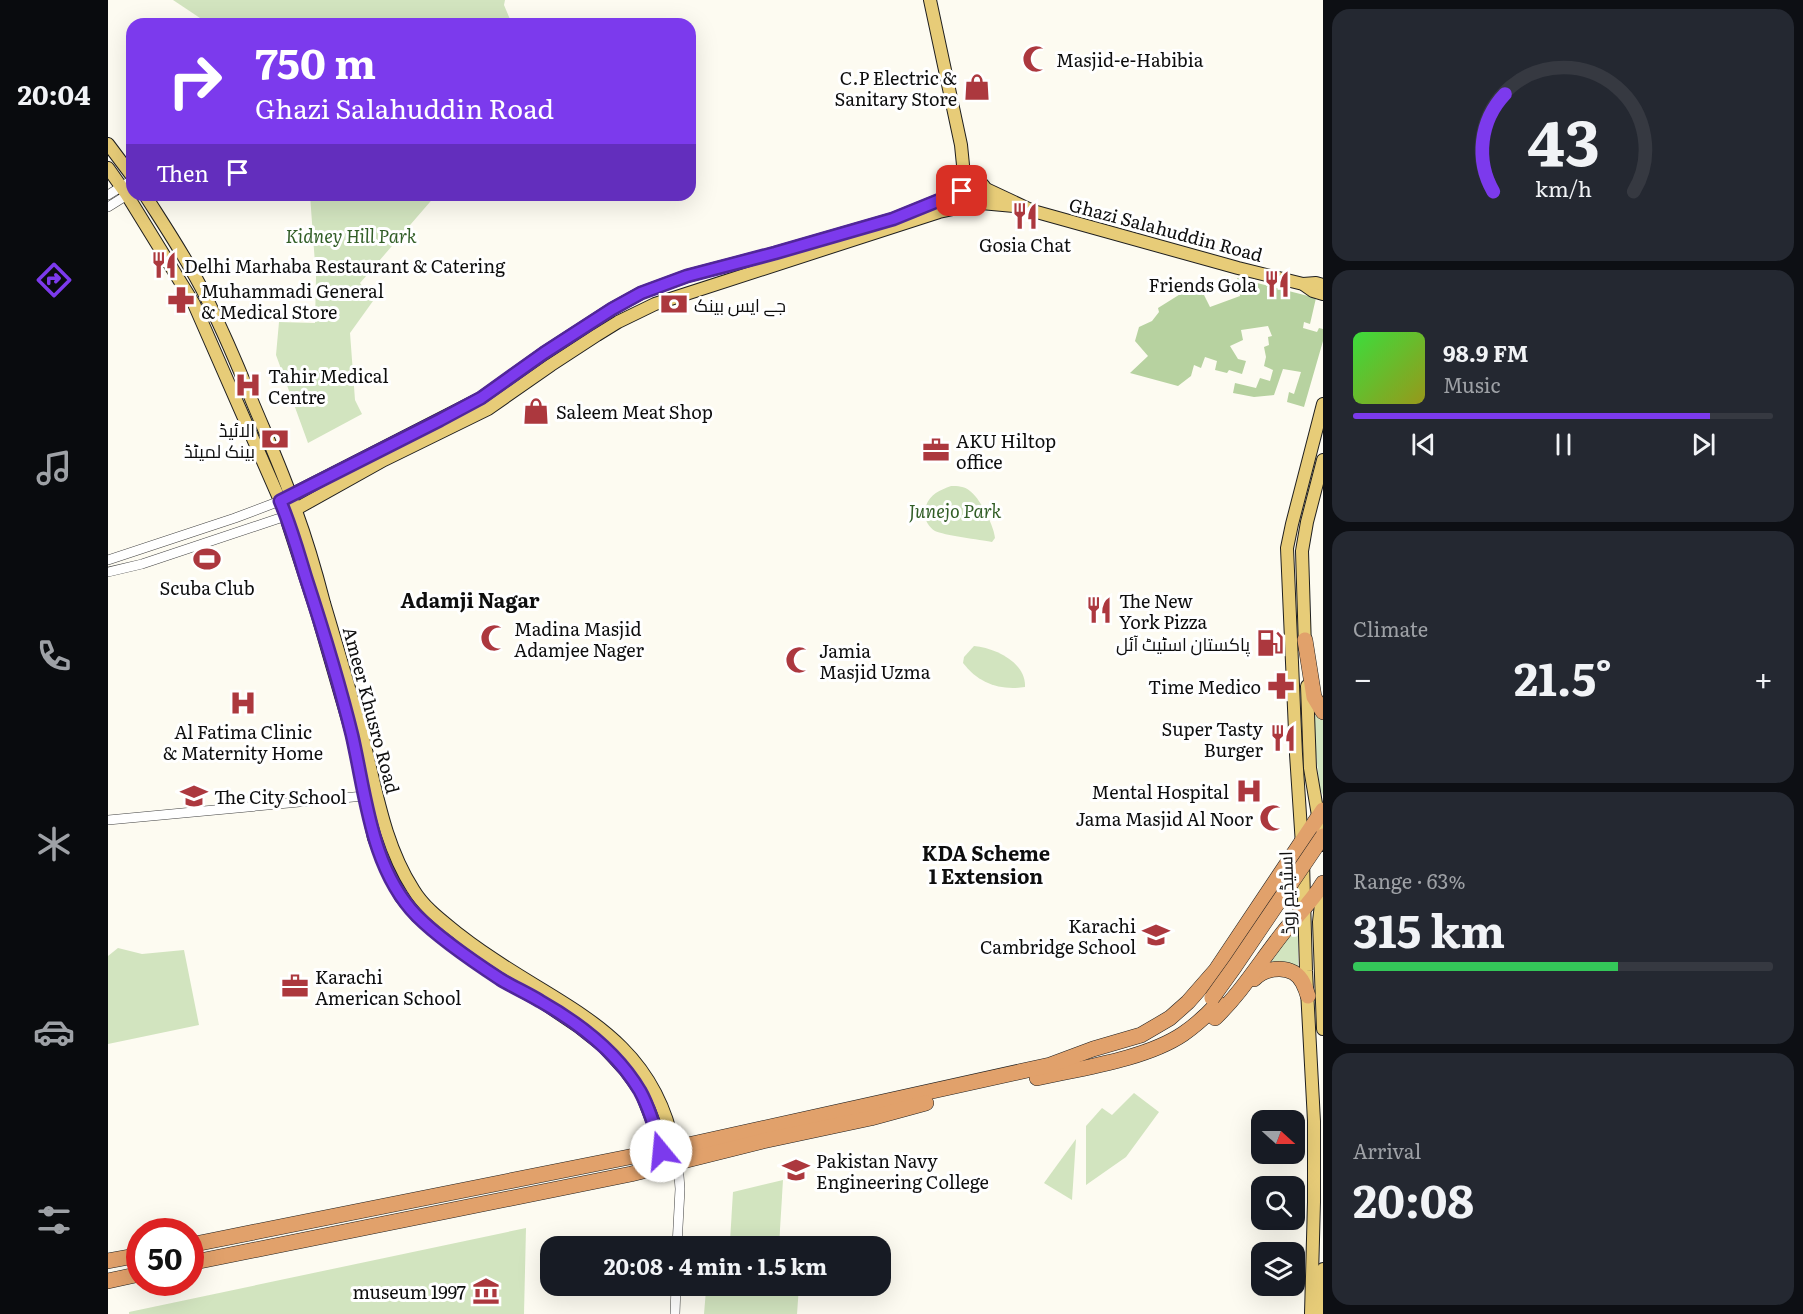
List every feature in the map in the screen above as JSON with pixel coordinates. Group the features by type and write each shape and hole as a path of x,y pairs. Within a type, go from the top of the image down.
{"highway":[{"path":"1305,639 1314,697 1323,712"},
{"path":"1050,1065 1141,1035 1170,1018 1188,1002 1216,970 1302,842 1321,828"},
{"path":"1220,1001 1235,966 1321,828"},
{"path":"1090,1066 1143,1060 1166,1053 1199,1033 1323,852"},
{"path":"204,1260 631,1174 671,1154 763,1141 871,1118 915,1105 1142,1053 1182,1035 1193,1027 1220,1001 1323,882"},
{"path":"204,1242 671,1154 1050,1065 1141,1046 1165,1036 1204,1006 1220,1001 1268,969 1283,969 1294,973 1303,981 1308,996"},
{"path":"108,1261 126,1258"},
{"path":"108,1281 126,1277"}],"main road":[{"path":"930,0 961,144 964,200 976,204 984,199 986,194 961,144"},
{"path":"108,144 126,168"},
{"name":"Ameer Khusro Road","path":"108,168 126,187"},
{"path":"285,498 481,398 544,353 641,293 687,276 893,219 963,188 970,182 981,185"},
{"name":"Ghazi Salahuddin Road","path":"981,185 1022,207 1119,236 1302,284 1323,285"},
{"name":"Ameer Khusro Road","path":"135,201 194,304 291,512 362,734 374,838 401,897 417,916 476,963 501,980 542,1002 603,1046 641,1092 657,1133 671,1154"},
{"name":"Ameer Khusro Road","path":"149,201 206,296 241,375 285,498"},
{"name":"Ghazi Salahuddin Road","path":"291,512 384,460 488,409 604,330 655,304 939,212 976,204 1022,207"},
{"name":"Ghazi Salahuddin Road","path":"1302,284 1323,294"},
{"name":"اسٹیڈیم روڈ","path":"1311,1314 1314,1121 1308,996 1307,902 1298,799 1287,548 1323,404"},
{"path":"1321,828 1310,768 1302,550 1323,460"},
{"path":"1298,799 1321,828"},
{"name":"اسٹیڈیم روڈ","path":"1323,882 1319,922 1323,1029"},
{"path":"1260,902 1267,896 1283,890 1291,890 1307,902 1319,922"},
{"path":"1322,1314 1323,1269"}],"street":[{"path":"108,195 126,190"},
{"path":"108,207 126,191"},
{"path":"108,560 235,518 285,498"},
{"name":"Ghazi Salahuddin Road","path":"108,572 158,559 291,512"},
{"path":"152,546 158,559"},
{"path":"108,820 369,794"},
{"path":"671,1154 680,1189 678,1236"},
{"path":"675,1314 676,1296"}],"green space":[{"path":"173,0 505,0 504,5 509,18 200,18"},
{"name":"Kidney Hill Park","path":"310,201 431,201 360,283 373,301 350,333 355,400 362,414 308,443 276,355 279,322 315,323 316,277"},
{"path":"1237,278 1316,298 1310,324 1304,322 1303,328 1317,332 1319,328 1323,329 1323,341 1304,407 1287,402 1289,392 1294,394 1301,372 1283,369 1274,395 1254,397 1233,393 1235,383 1256,388 1260,378 1270,381 1273,370 1264,366 1266,357 1264,347 1269,345 1268,337 1272,336 1268,326 1241,330 1243,340 1230,346 1238,359 1246,361 1242,374 1229,370 1227,373 1215,370 1217,361 1205,357 1201,368 1194,365 1191,376 1178,386 1130,373 1148,356 1135,341 1139,327 1152,321 1159,312 1158,308 1198,283 1210,307 1240,296"},
{"name":"Junejo Park","path":"951,486 965,488 978,500 992,527 995,538 992,542 939,533 930,526 926,520 925,509 930,498"},
{"path":"974,646 1000,653 1008,658 1020,670 1025,687 1007,688 990,684 975,676 963,663 964,657"},
{"path":"1317,715 1323,720 1323,795 1320,789 1312,719"},
{"path":"1298,921 1298,966 1296,968 1269,966"},
{"path":"118,948 142,954 184,950 199,1025 108,1044 108,956"},
{"path":"1134,1093 1159,1112 1126,1157 1086,1185 1086,1126 1102,1108 1112,1115"},
{"path":"1076,1139 1072,1200 1044,1183"},
{"path":"783,1180 780,1236 730,1236 733,1192"},
{"path":"526,1228 524,1314 129,1314 129,1312"},
{"path":"706,1296 798,1296 797,1314 704,1314"}],"place":[{"name":"Masjid-e-Habibia","path":"1036,59"},
{"name":"C.P Electric & Sanitary Store","path":"977,87"},
{"name":"Gosia Chat","path":"1025,216"},
{"name":"Delhi Marhaba Restaurant & Catering","path":"164,265"},
{"name":"Friends Gola","path":"1277,284"},
{"name":"Muhammadi General & Medical Store","path":"181,300"},
{"name":"جے ایس بینک","path":"674,304"},
{"name":"Tahir Medical Centre","path":"248,385"},
{"name":"Saleem Meat Shop","path":"536,411"},
{"name":"الائیڈ بینک لمیٹڈ","path":"275,439"},
{"name":"AKU Hiltop office","path":"936,450"},
{"name":"Scuba Club","path":"207,559"},
{"name":"The New York Pizza","path":"1099,610"},
{"name":"Madina Masjid Adamjee Nager","path":"494,638"},
{"name":"پاکستان اسٹیٹ آئل","path":"1270,643"},
{"name":"Jamia Masjid Uzma","path":"799,660"},
{"name":"Time Medico","path":"1281,686"},
{"name":"Al Fatima Clinic & Maternity Home","path":"243,703"},
{"name":"Super Tasty Burger","path":"1283,738"},
{"name":"Mental Hospital","path":"1249,791"},
{"name":"The City School","path":"194,796"},
{"name":"Jama Masjid Al Noor","path":"1273,818"},
{"name":"Karachi Cambridge School","path":"1156,935"},
{"name":"Karachi American School","path":"295,986"},
{"name":"Pakistan Navy Engineering College","path":"796,1170"},
{"name":"museum 1997","path":"486,1291"}],"district":[{"name":"Adamji Nagar","path":"470,599"},
{"name":"KDA Scheme 1 Extension","path":"986,864"}],"route":[{"path":"661,1151 657,1133 641,1092 603,1046 542,1002 501,980 476,963 417,916 401,897 374,838 352,734 317,613 280,501 481,398 544,353 641,293 687,276 893,219 962,191"}]}
